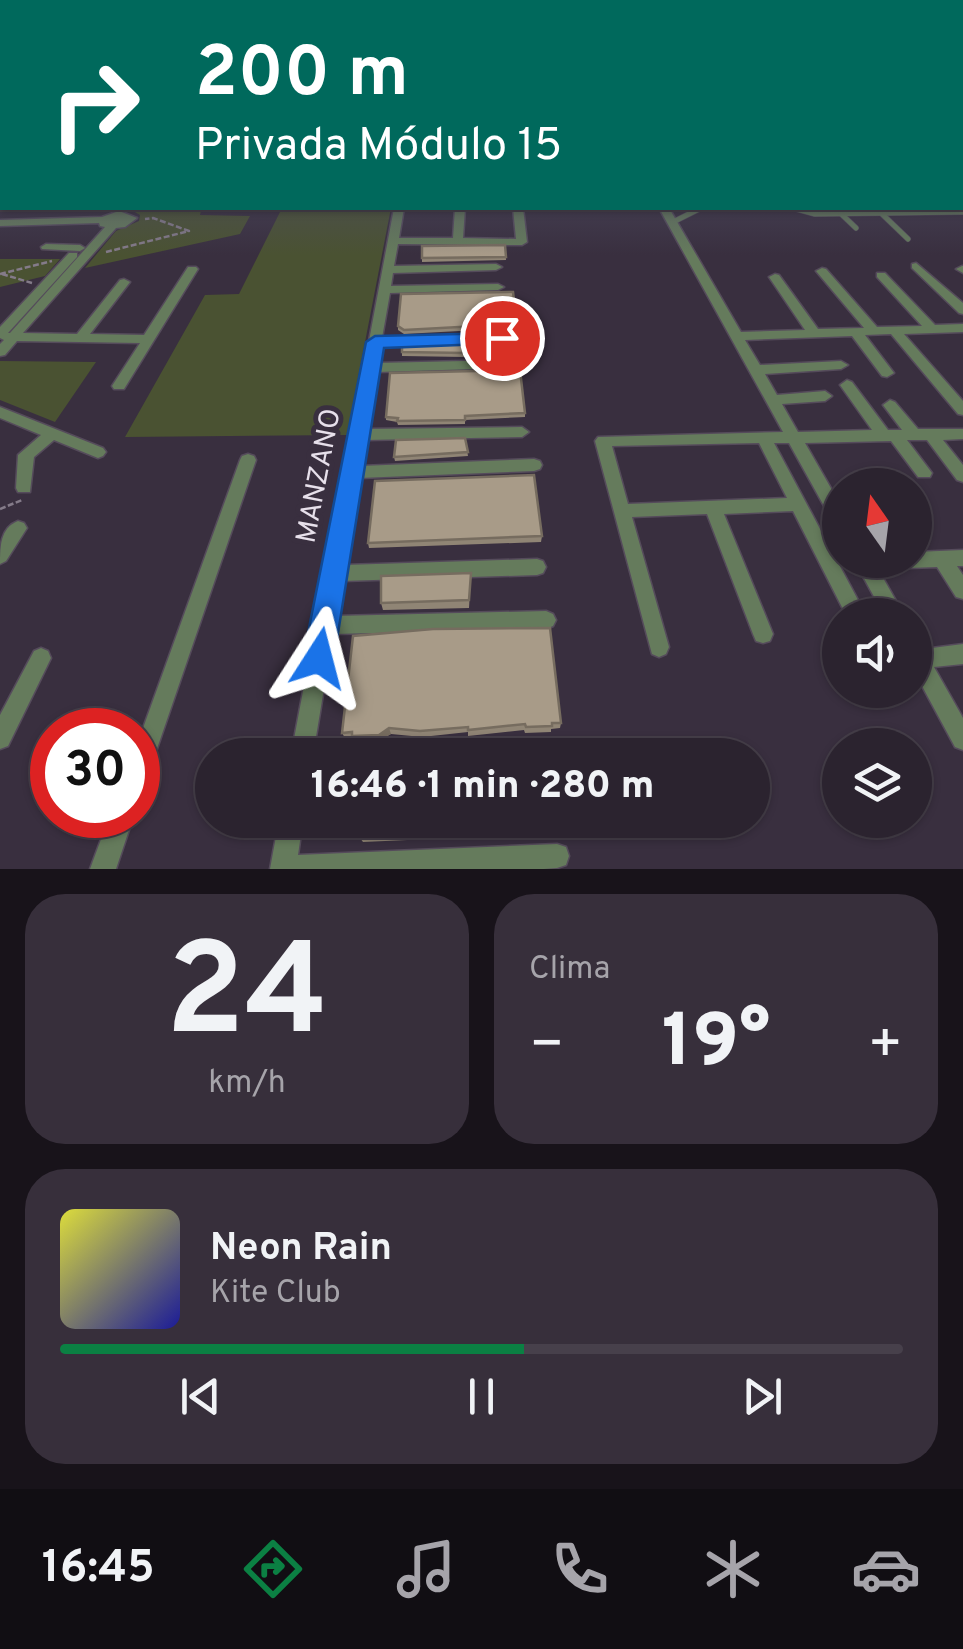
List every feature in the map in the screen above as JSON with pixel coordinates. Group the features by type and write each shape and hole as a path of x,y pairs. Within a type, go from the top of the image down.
{"street":[{"path":"0,352 17,316 67,261 122,210"},
{"name":"MANZANO","path":"305,738 399,210"},
{"path":"458,241 460,210"},
{"path":"394,241 522,242 518,210"},
{"path":"665,210 822,488"},
{"path":"0,220 107,222"},
{"path":"5,336 107,222"},
{"path":"46,247 80,248"},
{"path":"916,266 963,310"},
{"path":"388,270 496,268"},
{"path":"119,386 192,270"},
{"path":"822,271 873,331"},
{"path":"881,275 932,329"},
{"path":"774,277 814,333"},
{"path":"81,338 124,282"},
{"path":"385,290 498,287"},
{"path":"0,316 17,316"},
{"path":"736,336 963,328"},
{"path":"895,330 963,410"},
{"path":"856,332 887,373"},
{"path":"5,336 148,339"},
{"path":"375,342 502,338"},
{"path":"371,368 508,364"},
{"path":"756,370 841,364"},
{"path":"847,385 919,468"},
{"path":"773,400 825,396"},
{"path":"890,405 963,476"},
{"path":"0,412 98,452"},
{"path":"358,436 522,432"},
{"path":"24,488 26,455 53,434"},
{"path":"659,647 603,441 963,434"},
{"path":"764,438 847,598"},
{"path":"160,710 248,460"},
{"path":"352,472 534,465"},
{"path":"621,511 798,504"},
{"path":"713,508 762,634"},
{"path":"0,556 18,528"},
{"path":"932,559 963,558"},
{"path":"942,559 963,590"},
{"path":"333,573 537,568"},
{"path":"324,625 546,620"},
{"path":"932,655 963,654"},
{"path":"0,738 41,658"},
{"path":"932,683 963,738"},
{"path":"103,869 114,838"},
{"path":"288,838 283,868 557,856"}],"lane":[{"path":"673,222 698,210"},
{"path":"796,210 963,212"},
{"path":"838,210 856,228"},
{"path":"878,210 908,239"}],"path":[{"path":"110,243 102,253 189,231 153,218 140,224"},
{"path":"0,274 43,262 67,261"},
{"path":"0,274 42,289"},
{"path":"0,509 22,500 24,488"}],"green space":[{"path":"185,210 201,211 200,215 250,216 240,234 85,268 116,231 139,221 140,215 133,211"},
{"path":"281,210 391,210 347,435 125,437 205,295 239,294"},
{"path":"0,259 60,259 45,276 0,287"},
{"path":"0,361 96,362 55,422 0,400"}],"building":[{"path":"505,245 506,257 422,258 422,246"},
{"path":"513,292 517,324 404,330 398,326 401,294"},
{"path":"465,344 465,353 402,352 402,345"},
{"path":"520,370 525,413 465,416 465,420 397,421 398,418 386,417 390,373"},
{"path":"465,438 468,452 394,457 396,440"},
{"path":"534,475 542,536 368,543 375,481"},
{"path":"471,573 469,600 381,603 381,576"},
{"path":"550,628 561,723 468,730 389,728 379,735 342,733 353,636 433,629"}],"route":[{"path":"319,658 375,342 502,338"}]}
